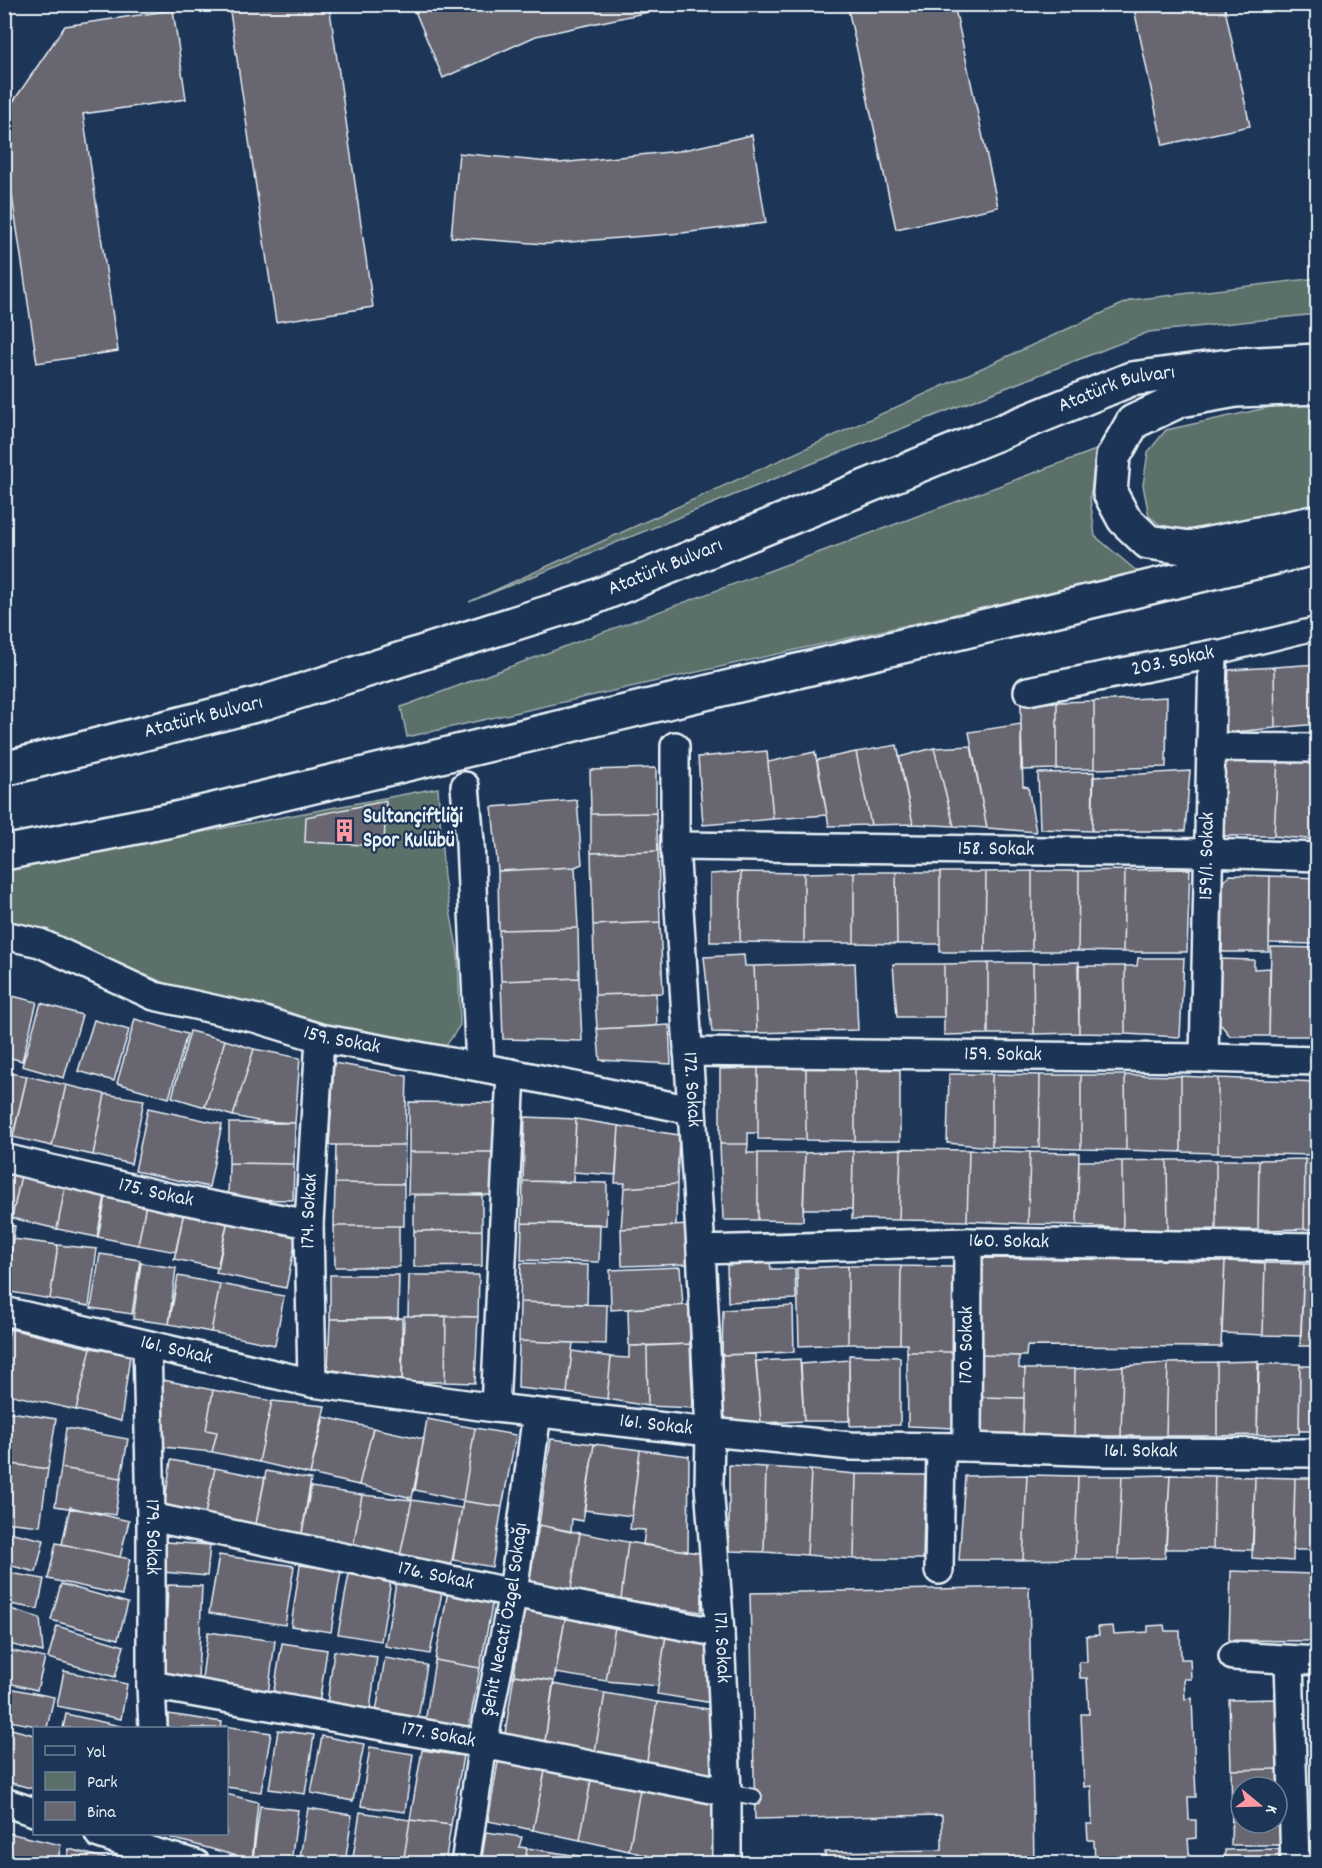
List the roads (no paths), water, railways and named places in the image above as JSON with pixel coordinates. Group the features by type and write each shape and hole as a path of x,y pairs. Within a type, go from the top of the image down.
{"highway":[{"name":"Atatürk Bulvarı","path":"4,769 263,703 585,601 1131,378 1237,365 1317,361"},
{"path":"1317,387 1236,390 1180,400 1133,422 1113,457 1110,493 1124,519 1148,542 1190,548 1317,522"},
{"path":"4,853 176,819 1317,547"}],"street":[{"name":"203. Sokak","path":"1028,691 1213,654 1317,628"},
{"name":"159/1. Sokak","path":"1204,1058 1213,654"},
{"name":"172. Sokak","path":"675,746 675,846 710,1432"},
{"path":"1211,747 1317,748"},
{"path":"465,786 470,842 480,1067"},
{"name":"158. Sokak","path":"675,846 1208,853 1317,857"},
{"name":"159. Sokak","path":"4,935 40,943 154,996 258,1019 320,1038 511,1073 691,1110"},
{"name":"174. Sokak","path":"312,1383 309,1224 320,1038"},
{"name":"159. Sokak","path":"688,1052 1317,1061"},
{"path":"495,1408 511,1073"},
{"name":"175. Sokak","path":"4,1158 168,1197 309,1224"},
{"name":"160. Sokak","path":"700,1250 968,1242 1317,1247"},
{"name":"170. Sokak","path":"939,1570 954,1447 968,1242"},
{"name":"161. Sokak","path":"4,1311 312,1383 495,1408 710,1432 850,1446 1106,1452 1317,1453"},
{"name":"179. Sokak","path":"147,1345 153,1727"},
{"name":"Şehit Necati Özgel Sokağı","path":"465,1863 483,1744 513,1593 537,1413"},
{"name":"171. Sokak","path":"710,1432 709,1485 720,1633 727,1792 727,1863"},
{"name":"176. Sokak","path":"151,1517 513,1593 720,1633"},
{"path":"1233,1656 1317,1661"},
{"path":"1289,1660 1295,1863"},
{"name":"177. Sokak","path":"151,1685 483,1744 727,1792"},
{"path":"4,1802 33,1812"},
{"path":"106,1835 196,1863"}],"lane":[{"path":"727,1792 754,1797"}],"place":[{"name":"Sultançiftliği Spor Kulübü","path":"345,830"}]}
